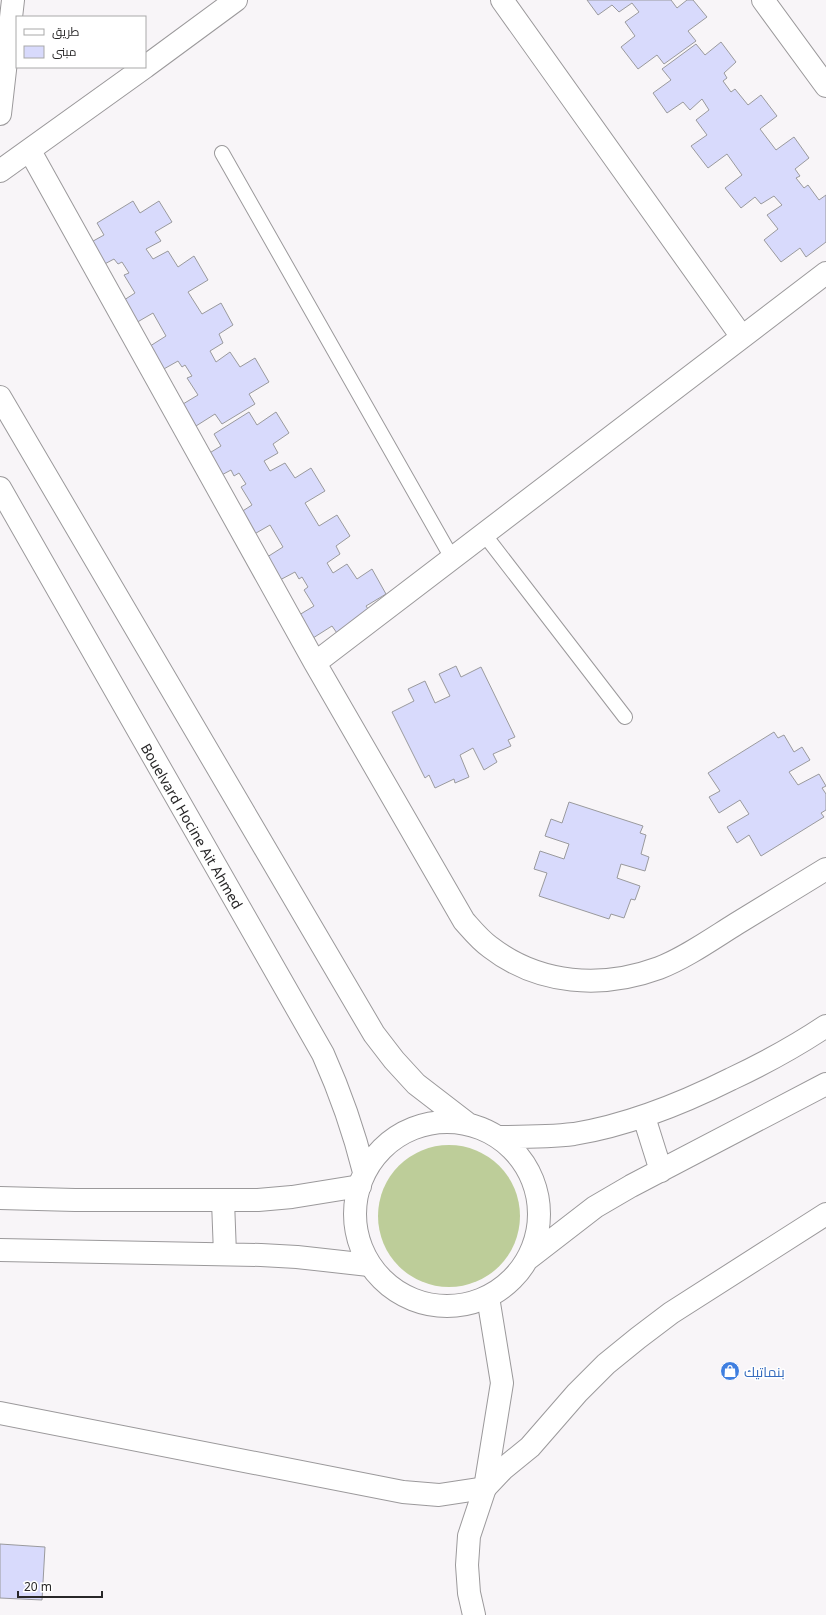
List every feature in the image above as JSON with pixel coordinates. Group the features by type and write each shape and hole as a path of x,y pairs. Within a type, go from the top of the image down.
{"main road":[{"path":"0,114 12,0"},
{"path":"146,66 236,0"},
{"path":"502,0 742,337"},
{"path":"763,0 826,86"},
{"path":"0,171 30,151 144,68"},
{"path":"30,151 315,663 464,922 490,947 520,965 554,977 590,982 626,978 654,970 693,950 826,869"},
{"path":"315,663 826,273"},
{"path":"0,397 374,1034 394,1060 416,1084 468,1124"},
{"name":"Bouelvard Hocine Ait Ahmed","path":"0,488 323,1054 336,1082 356,1141 362,1179"},
{"path":"498,1137 536,1137 573,1134 610,1127 644,1117 704,1092 762,1064 826,1026"},
{"path":"529,1258 595,1207 630,1186 826,1084"},
{"path":"644,1117 661,1171"},
{"path":"433,1122 468,1124 498,1137 515,1152 529,1171 537,1192 540,1214 537,1237 529,1258 518,1274 505,1287 488,1297 470,1304 451,1307 432,1306 414,1301 396,1292 369,1265 360,1248 355,1229 354,1209 362,1179 373,1158 385,1145 400,1135 416,1127 433,1122"},
{"path":"0,1198 223,1201 292,1197 362,1179"},
{"path":"223,1201 225,1254"},
{"path":"0,1414 403,1492 439,1495 485,1488 503,1469 530,1447 577,1393 606,1364 638,1338 671,1313 826,1214"},
{"path":"0,1250 225,1254 297,1257 369,1265"},
{"path":"474,1615 469,1593 467,1565 468,1536 485,1488 502,1383 488,1297"}],"lane":[{"path":"222,153 452,558"},
{"path":"484,534 625,717"}],"green space":[{"path":"442,1145 456,1145 483,1153 504,1171 515,1189 519,1202 519,1230 512,1250 494,1271 483,1279 470,1284 456,1287 442,1287 415,1279 394,1261 386,1250 381,1237 378,1223 378,1209 386,1182 404,1161 415,1153 428,1148"}],"building":[{"path":"587,0 671,0 677,8 687,0 693,0 707,17 688,31 696,41 664,64 657,55 638,69 621,47 635,36 625,22 639,12 632,3 619,12 612,5 598,15"},
{"path":"721,42 736,62 724,73 727,78 723,81 731,92 735,89 748,105 761,95 777,116 760,129 776,150 794,137 809,158 795,169 800,176 796,178 804,188 808,185 819,200 826,195 826,242 806,257 800,248 781,262 764,240 778,229 767,215 782,205 774,196 761,204 755,197 741,208 725,188 742,175 727,154 708,168 691,146 707,135 696,120 709,110 702,99 690,110 683,102 667,113 653,93 671,80 662,69 696,44 705,55"},
{"path":"133,201 140,213 159,201 172,222 155,232 161,241 146,249 153,259 168,251 178,267 194,256 208,280 188,292 202,314 221,303 233,325 219,334 223,343 210,351 216,362 230,352 240,367 255,358 269,382 249,394 255,404 222,424 215,414 196,426 183,404 198,395 187,378 192,376 185,365 182,367 178,361 162,370 147,348 166,336 153,313 134,324 121,302 135,293 124,275 129,273 122,262 118,264 114,259 99,267 86,245 104,235 97,223"},
{"path":"249,412 257,425 276,412 289,433 273,444 278,453 264,461 270,471 285,463 295,478 311,468 325,491 305,503 319,526 337,515 350,536 336,546 340,554 327,563 333,573 347,564 357,579 372,569 386,594 366,606 372,615 339,636 332,626 313,638 299,615 314,606 304,590 308,587 302,577 299,579 295,572 278,581 264,559 283,547 270,525 251,536 238,514 252,505 241,487 246,484 239,473 234,476 231,470 216,478 203,457 221,446 214,434"},
{"path":"456,666 461,677 481,667 515,737 508,740 511,746 493,754 497,762 484,770 473,748 460,755 469,777 455,783 454,779 435,788 429,775 425,778 392,712 414,701 408,689 425,681 435,703 450,696 439,674"},
{"path":"774,732 778,738 784,735 794,752 802,747 810,760 789,772 798,785 819,774 826,786 822,788 826,794 826,810 821,813 824,817 761,856 749,835 737,843 727,827 749,814 740,800 719,813 709,797 720,791 708,773"},
{"path":"569,802 643,826 640,833 646,835 641,854 649,857 645,871 621,864 617,878 640,886 635,900 631,899 624,918 611,914 609,919 539,896 547,873 534,869 540,851 564,859 569,844 545,836 551,819 562,823"},
{"path":"0,1544 45,1547 42,1600 0,1598"}],"place":[{"name":"بنماتيك","path":"730,1371"}]}
